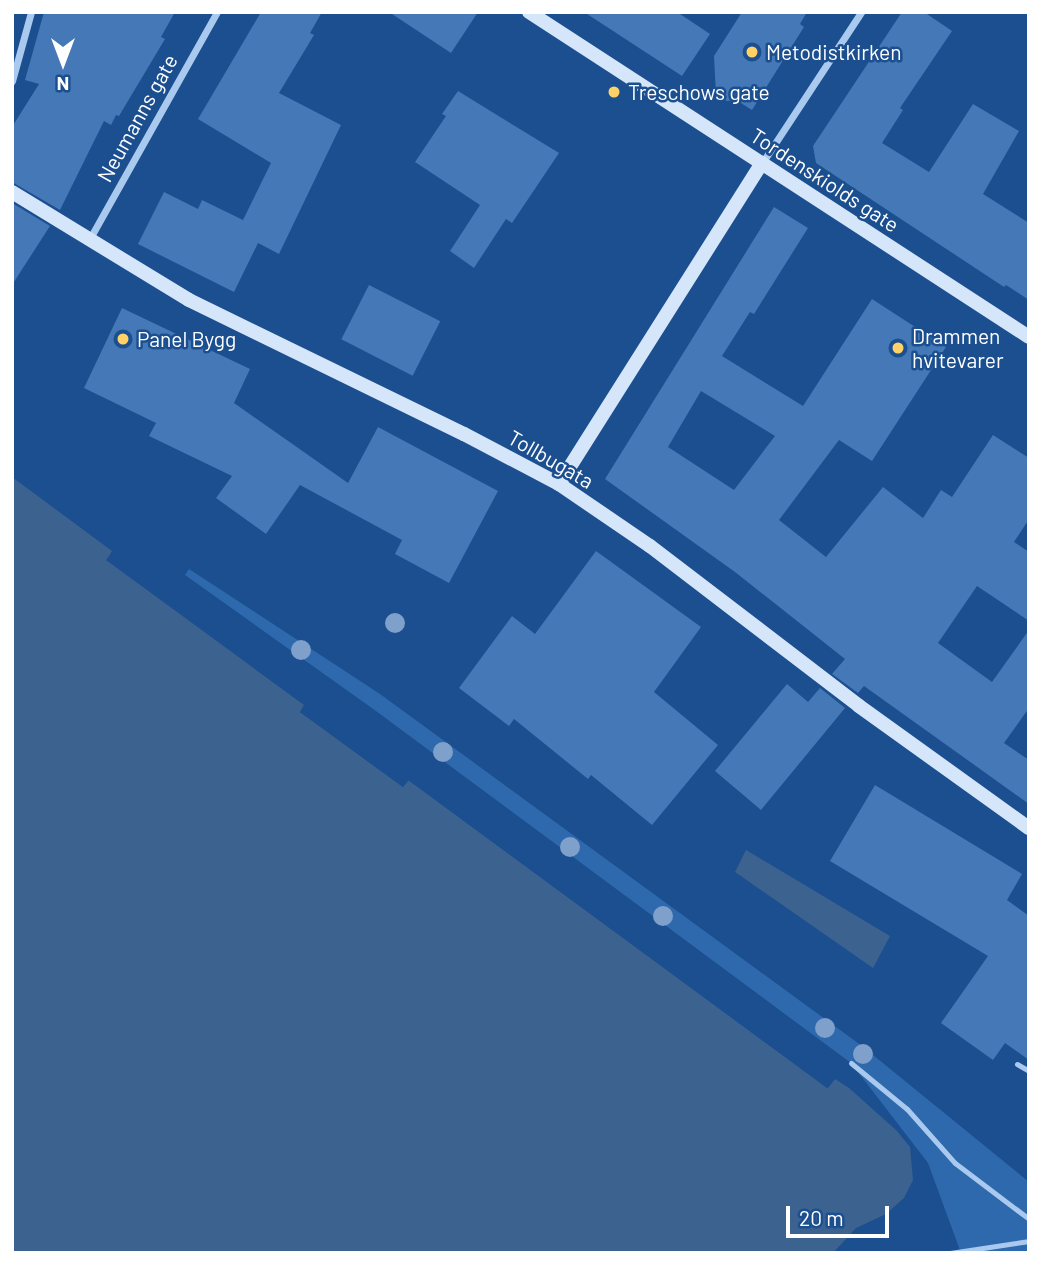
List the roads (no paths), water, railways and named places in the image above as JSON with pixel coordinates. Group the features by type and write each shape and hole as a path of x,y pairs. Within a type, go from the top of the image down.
{"main road":[{"name":"Tordenskiolds gate","path":"529,12 1029,337"},
{"path":"559,484 762,163"},
{"name":"Tollbugata","path":"12,192 189,300 559,484 660,554 859,706 1029,828"}],"street":[{"path":"12,81 30,12"},
{"name":"Neumanns gate","path":"89,240 217,12"},
{"path":"762,163 861,12"}],"lane":[{"path":"851,1063 906,1109 955,1163 1029,1219"},
{"path":"1017,1064 1029,1072"},
{"path":"950,1253 1029,1241"}],"place":[{"name":"Metodistkirken","path":"752,52"},
{"name":"Treschows gate","path":"614,92"},
{"name":"Panel Bygg","path":"123,339"},
{"name":"Drammen hvitevarer","path":"898,348"}]}
